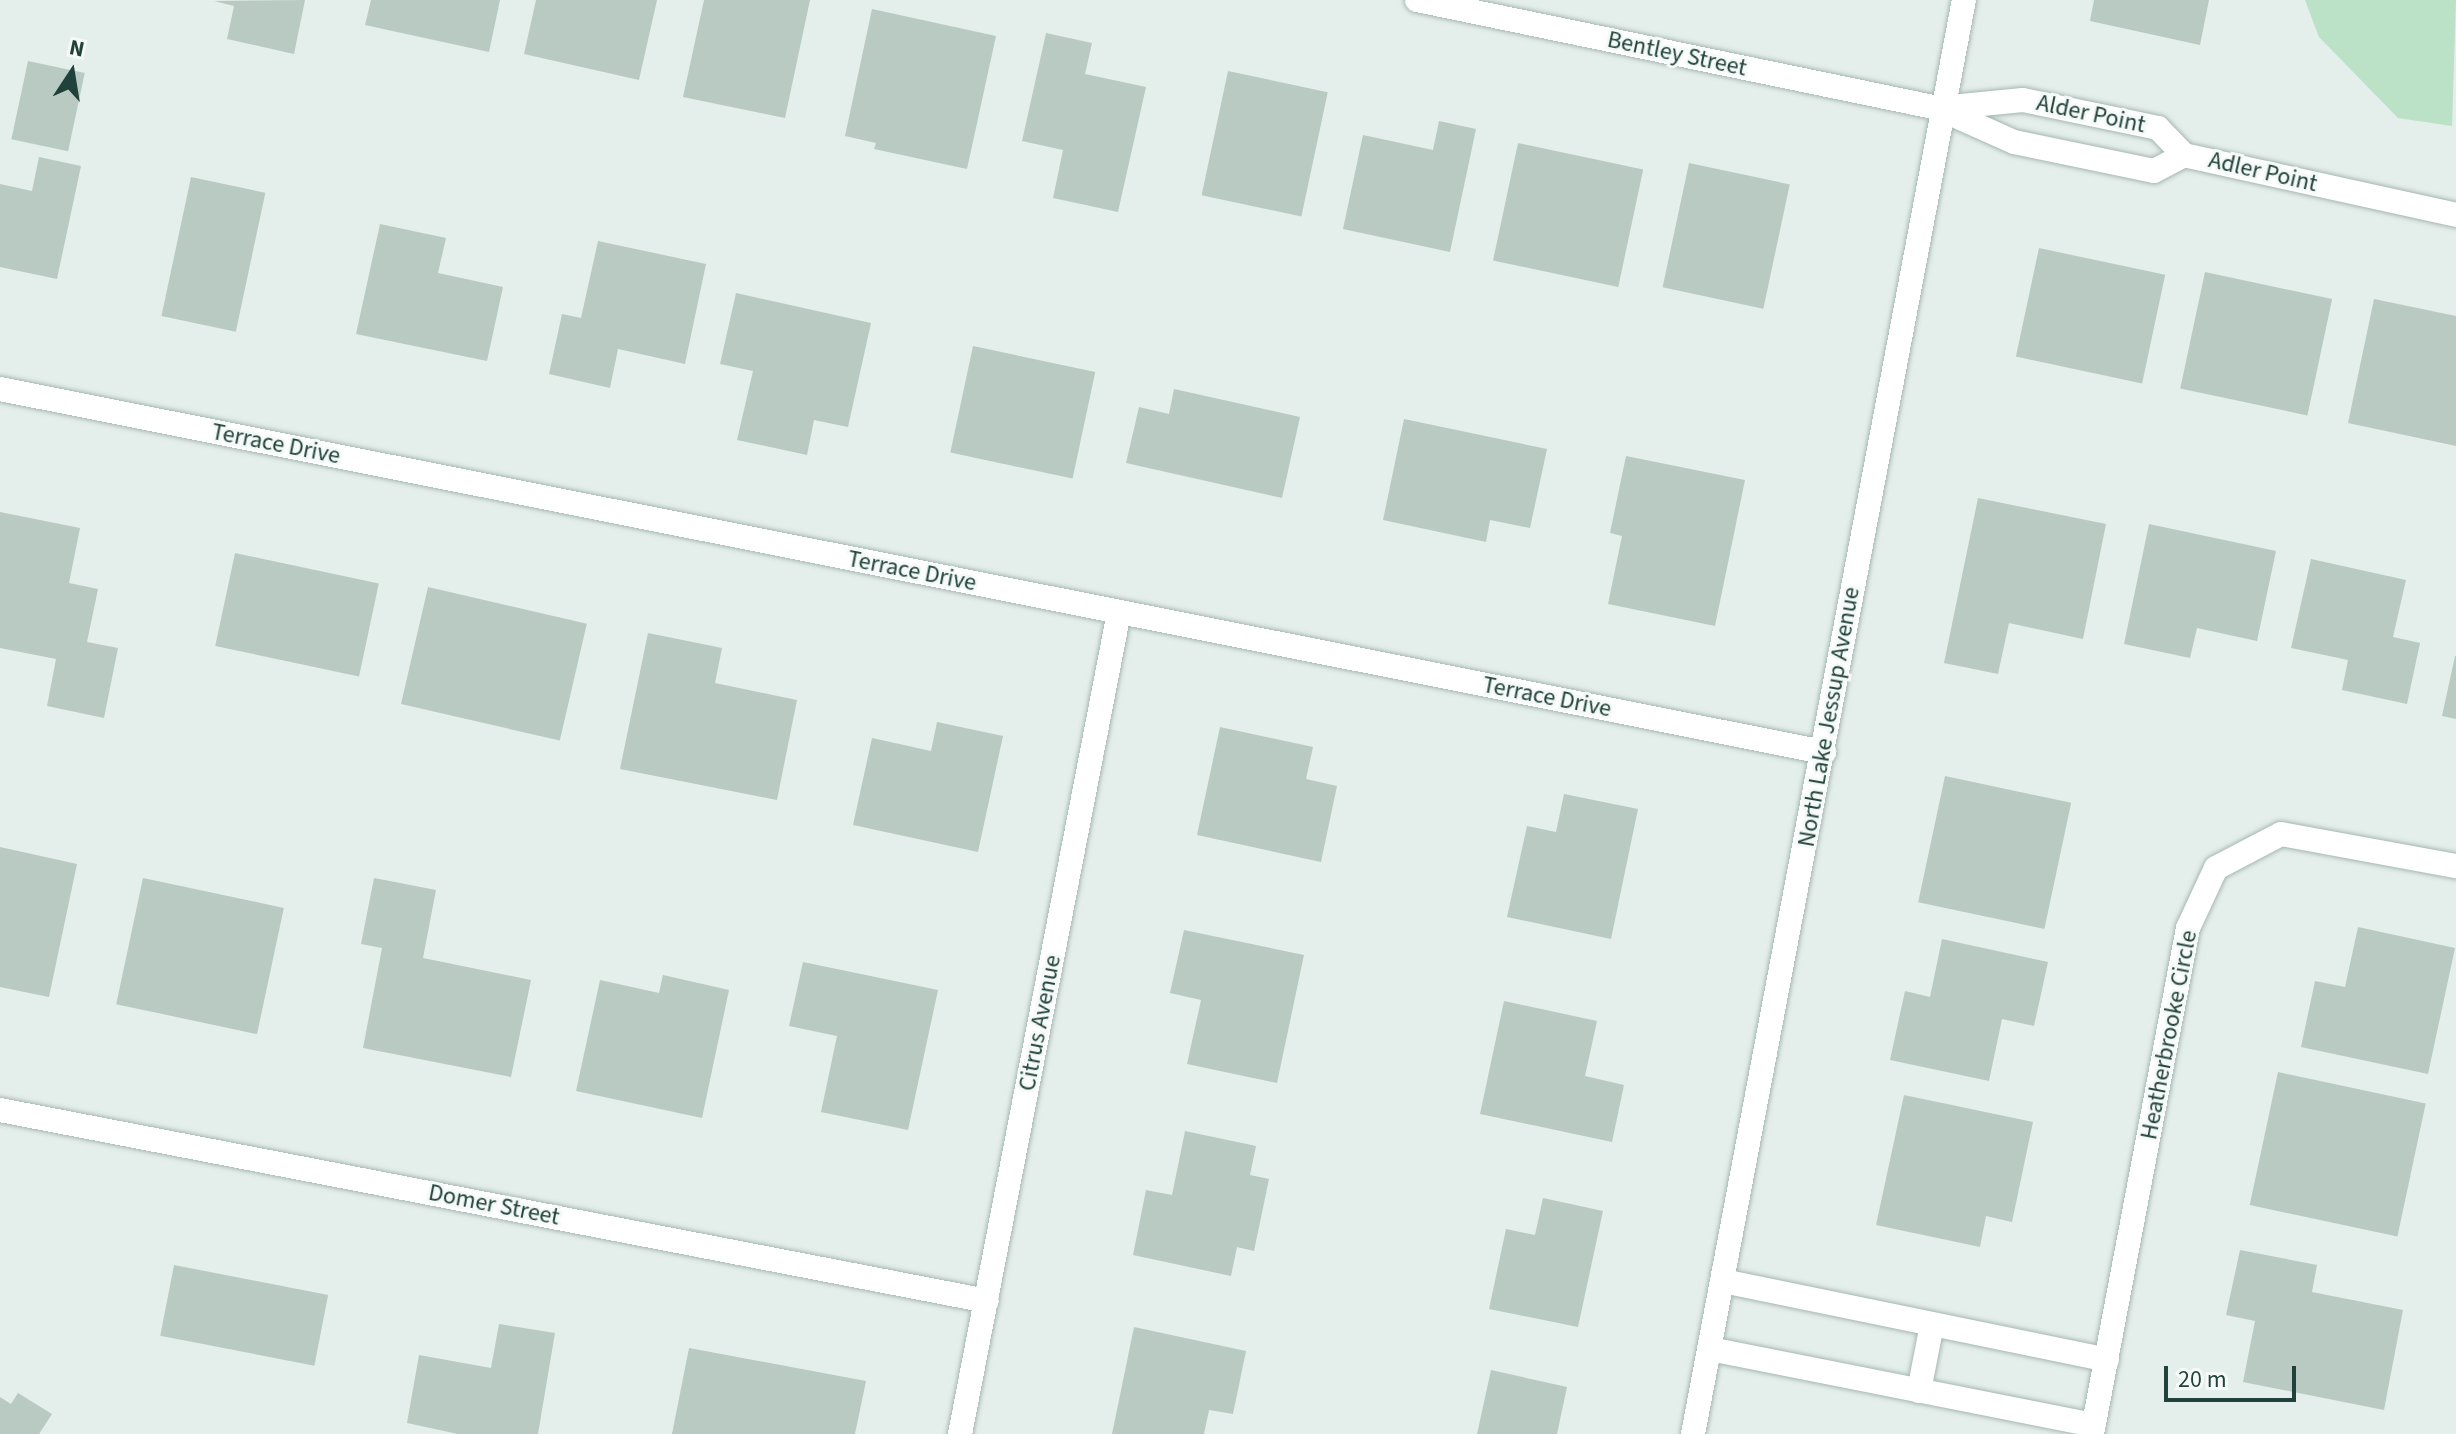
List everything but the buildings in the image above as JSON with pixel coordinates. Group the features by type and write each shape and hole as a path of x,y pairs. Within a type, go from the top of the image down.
{"street":[{"name":"Bentley Street","path":"1417,0 1938,108"},
{"name":"North Lake Jessup Avenue","path":"1693,1434 1824,752 1938,108 1964,0"},
{"name":"Alder Point","path":"1938,108 2023,100 2158,128 2184,155"},
{"name":"Adler Point","path":"1938,108 2014,142 2154,171 2184,155 2456,215"},
{"name":"Terrace Drive","path":"0,389 1824,752"},
{"name":"Citrus Avenue","path":"960,1434 1119,612"},
{"name":"Heatherbrooke Circle","path":"1710,1349 2093,1430 2188,928 2216,868 2281,834 2456,866"},
{"name":"Domer Street","path":"0,1110 987,1301"},
{"path":"1723,1281 2107,1360"},
{"path":"1919,1391 1932,1324"}],"green space":[{"path":"2305,0 2456,0 2452,126 2398,118 2319,37"}]}
